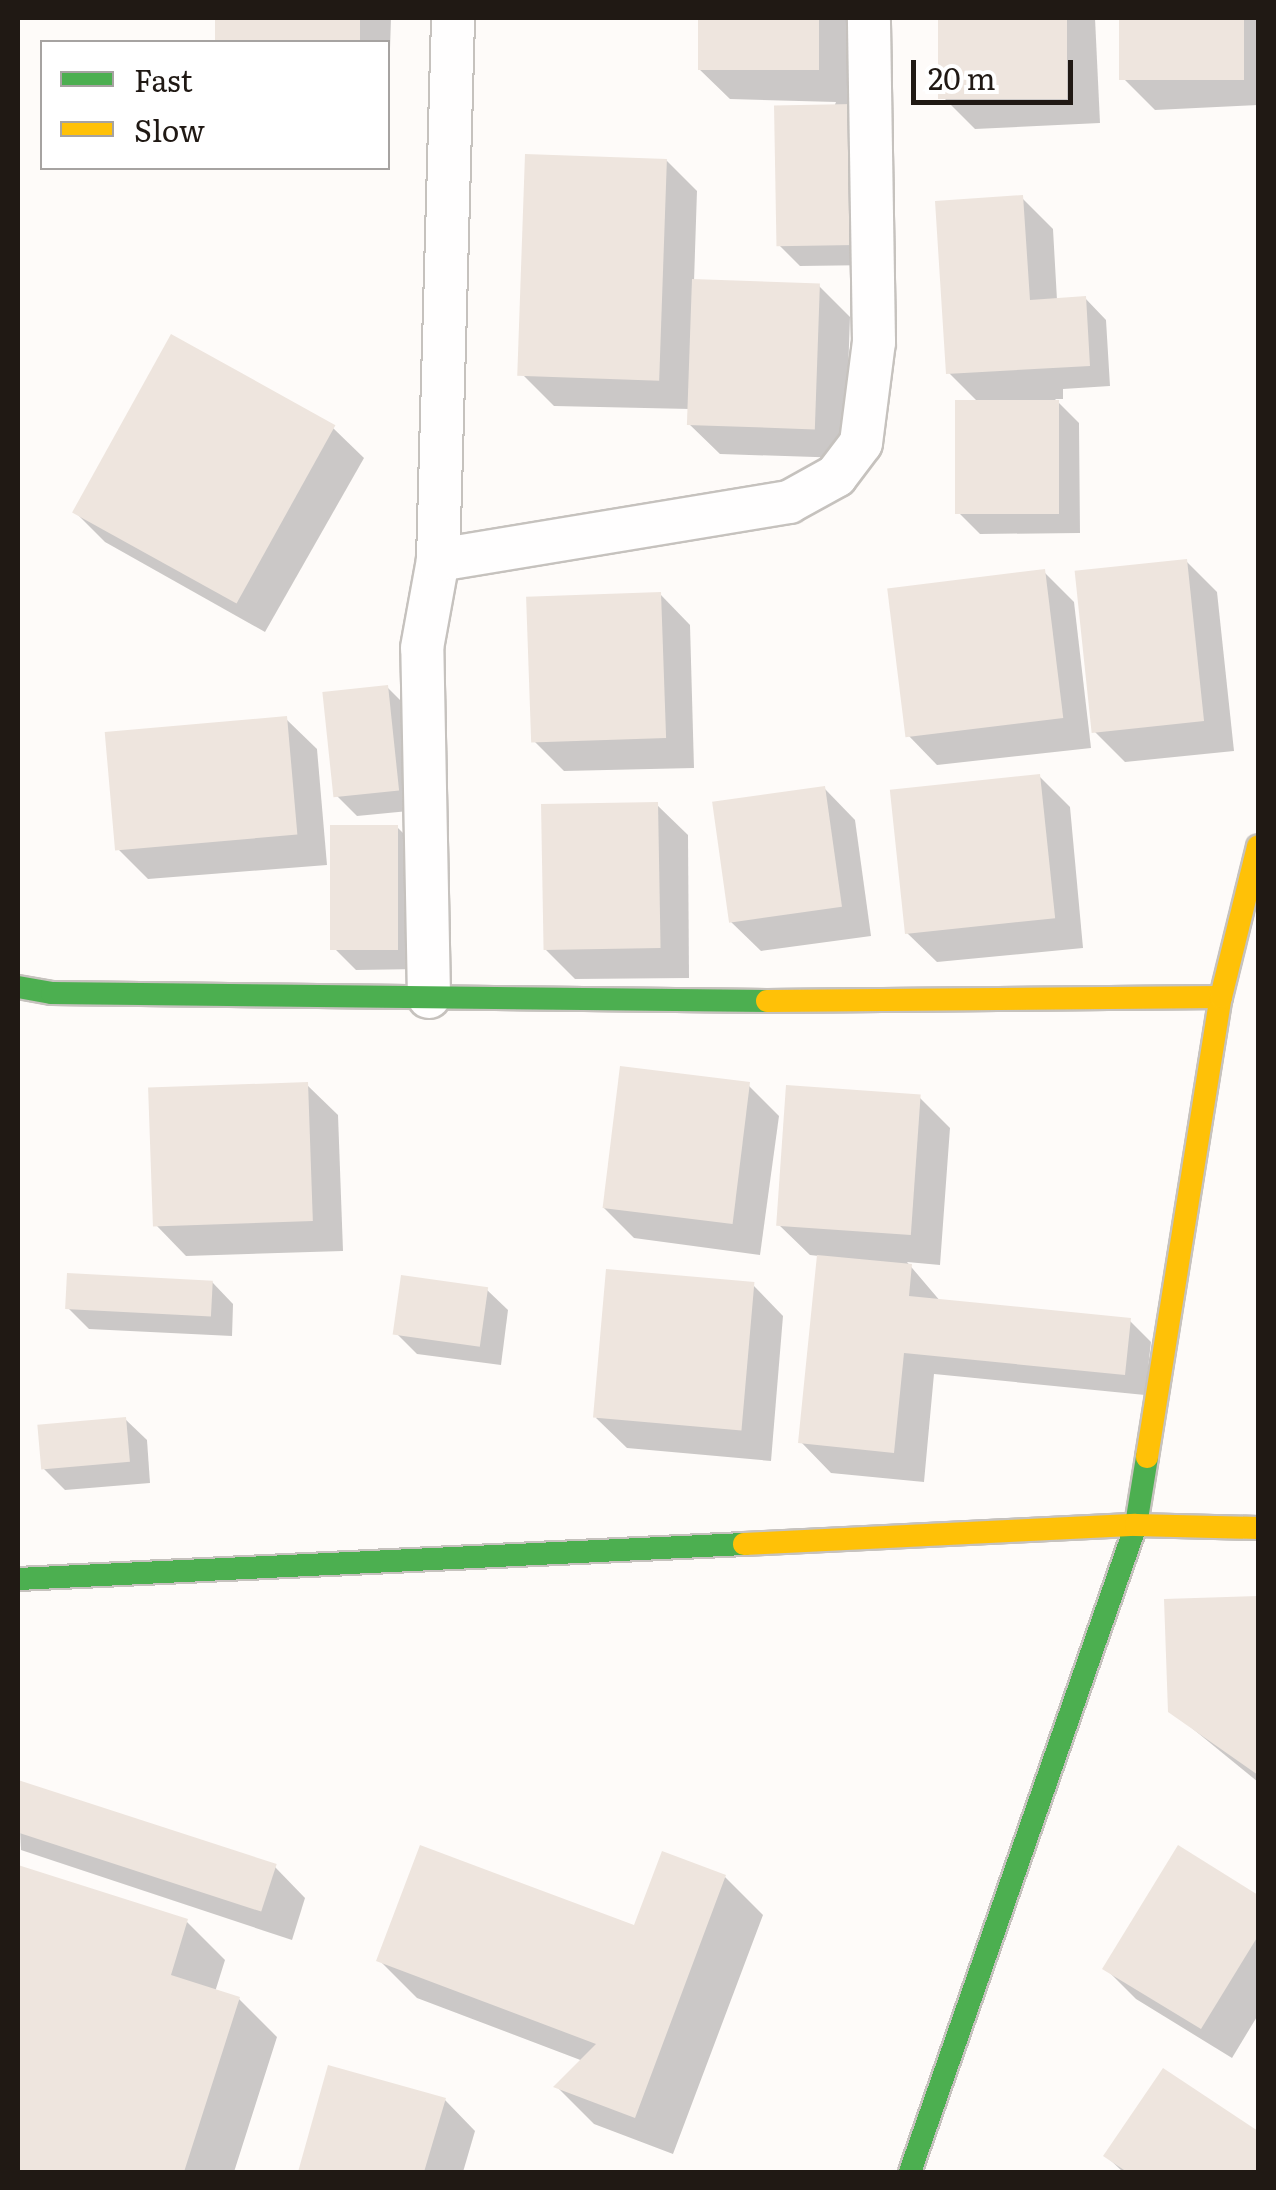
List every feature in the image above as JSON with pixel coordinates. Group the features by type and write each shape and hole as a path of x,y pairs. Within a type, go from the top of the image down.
{"street":[{"path":"428,997 422,648 438,560 452,18"},
{"path":"438,560 789,502 836,476 861,443 874,342 869,18"},
{"path":"923,2168 1136,1525 1221,996 1252,898 1258,846"},
{"path":"18,987 52,993 428,997 1221,996"},
{"path":"18,1579 1136,1525 1258,1528"}],"building":[{"path":"215,18 360,18 360,40 215,40"},
{"path":"698,18 819,18 819,70 698,70"},
{"path":"938,18 1067,18 1067,99 938,99"},
{"path":"1119,18 1244,18 1244,80 1119,80"},
{"path":"853,104 855,245 776,246 774,105"},
{"path":"525,154 667,159 659,381 517,376"},
{"path":"1023,195 1030,300 1086,296 1090,366 946,374 935,201"},
{"path":"692,279 820,283 815,429 687,425"},
{"path":"171,334 335,425 237,604 72,512"},
{"path":"955,400 1059,400 1059,514 955,514"},
{"path":"1187,559 1204,721 1092,733 1075,571"},
{"path":"1045,569 1063,718 905,737 887,588"},
{"path":"661,592 666,738 531,743 526,597"},
{"path":"388,685 399,790 333,797 322,692"},
{"path":"287,716 297,835 115,850 105,732"},
{"path":"1040,774 1055,918 905,934 890,790"},
{"path":"825,786 842,907 729,923 712,802"},
{"path":"658,802 661,948 544,950 541,804"},
{"path":"330,825 398,825 398,950 330,950"},
{"path":"620,1066 750,1082 733,1224 603,1208"},
{"path":"308,1082 313,1221 153,1226 148,1088"},
{"path":"786,1085 921,1094 911,1235 776,1226"},
{"path":"817,1255 912,1264 909,1296 1131,1318 1125,1375 904,1353 894,1453 798,1443"},
{"path":"606,1269 754,1282 741,1430 593,1417"},
{"path":"67,1273 213,1281 211,1317 65,1309"},
{"path":"401,1275 488,1287 480,1347 393,1334"},
{"path":"126,1417 130,1462 41,1470 37,1425"},
{"path":"1258,1596 1258,1775 1168,1712 1164,1599"},
{"path":"18,1780 277,1864 261,1912 18,1833"},
{"path":"420,1845 634,1925 662,1851 726,1875 635,2118 553,2087 596,2044 376,1961"},
{"path":"1178,1845 1258,1895 1258,1936 1201,2029 1102,1969"},
{"path":"18,1865 188,1919 171,1975 240,1997 184,2172 18,2172"},
{"path":"328,2065 446,2098 424,2172 298,2172"},
{"path":"1163,2068 1258,2131 1258,2172 1127,2172 1103,2156"}],"traffic: fast":[{"path":"18,987 52,993 767,1001"},
{"path":"910,2172 1136,1525 1147,1457"},
{"path":"18,1579 744,1544"}],"traffic: slow":[{"path":"1147,1457 1221,997 1258,846"},
{"path":"767,1001 1221,997"},
{"path":"744,1544 1136,1525 1258,1528"}]}
